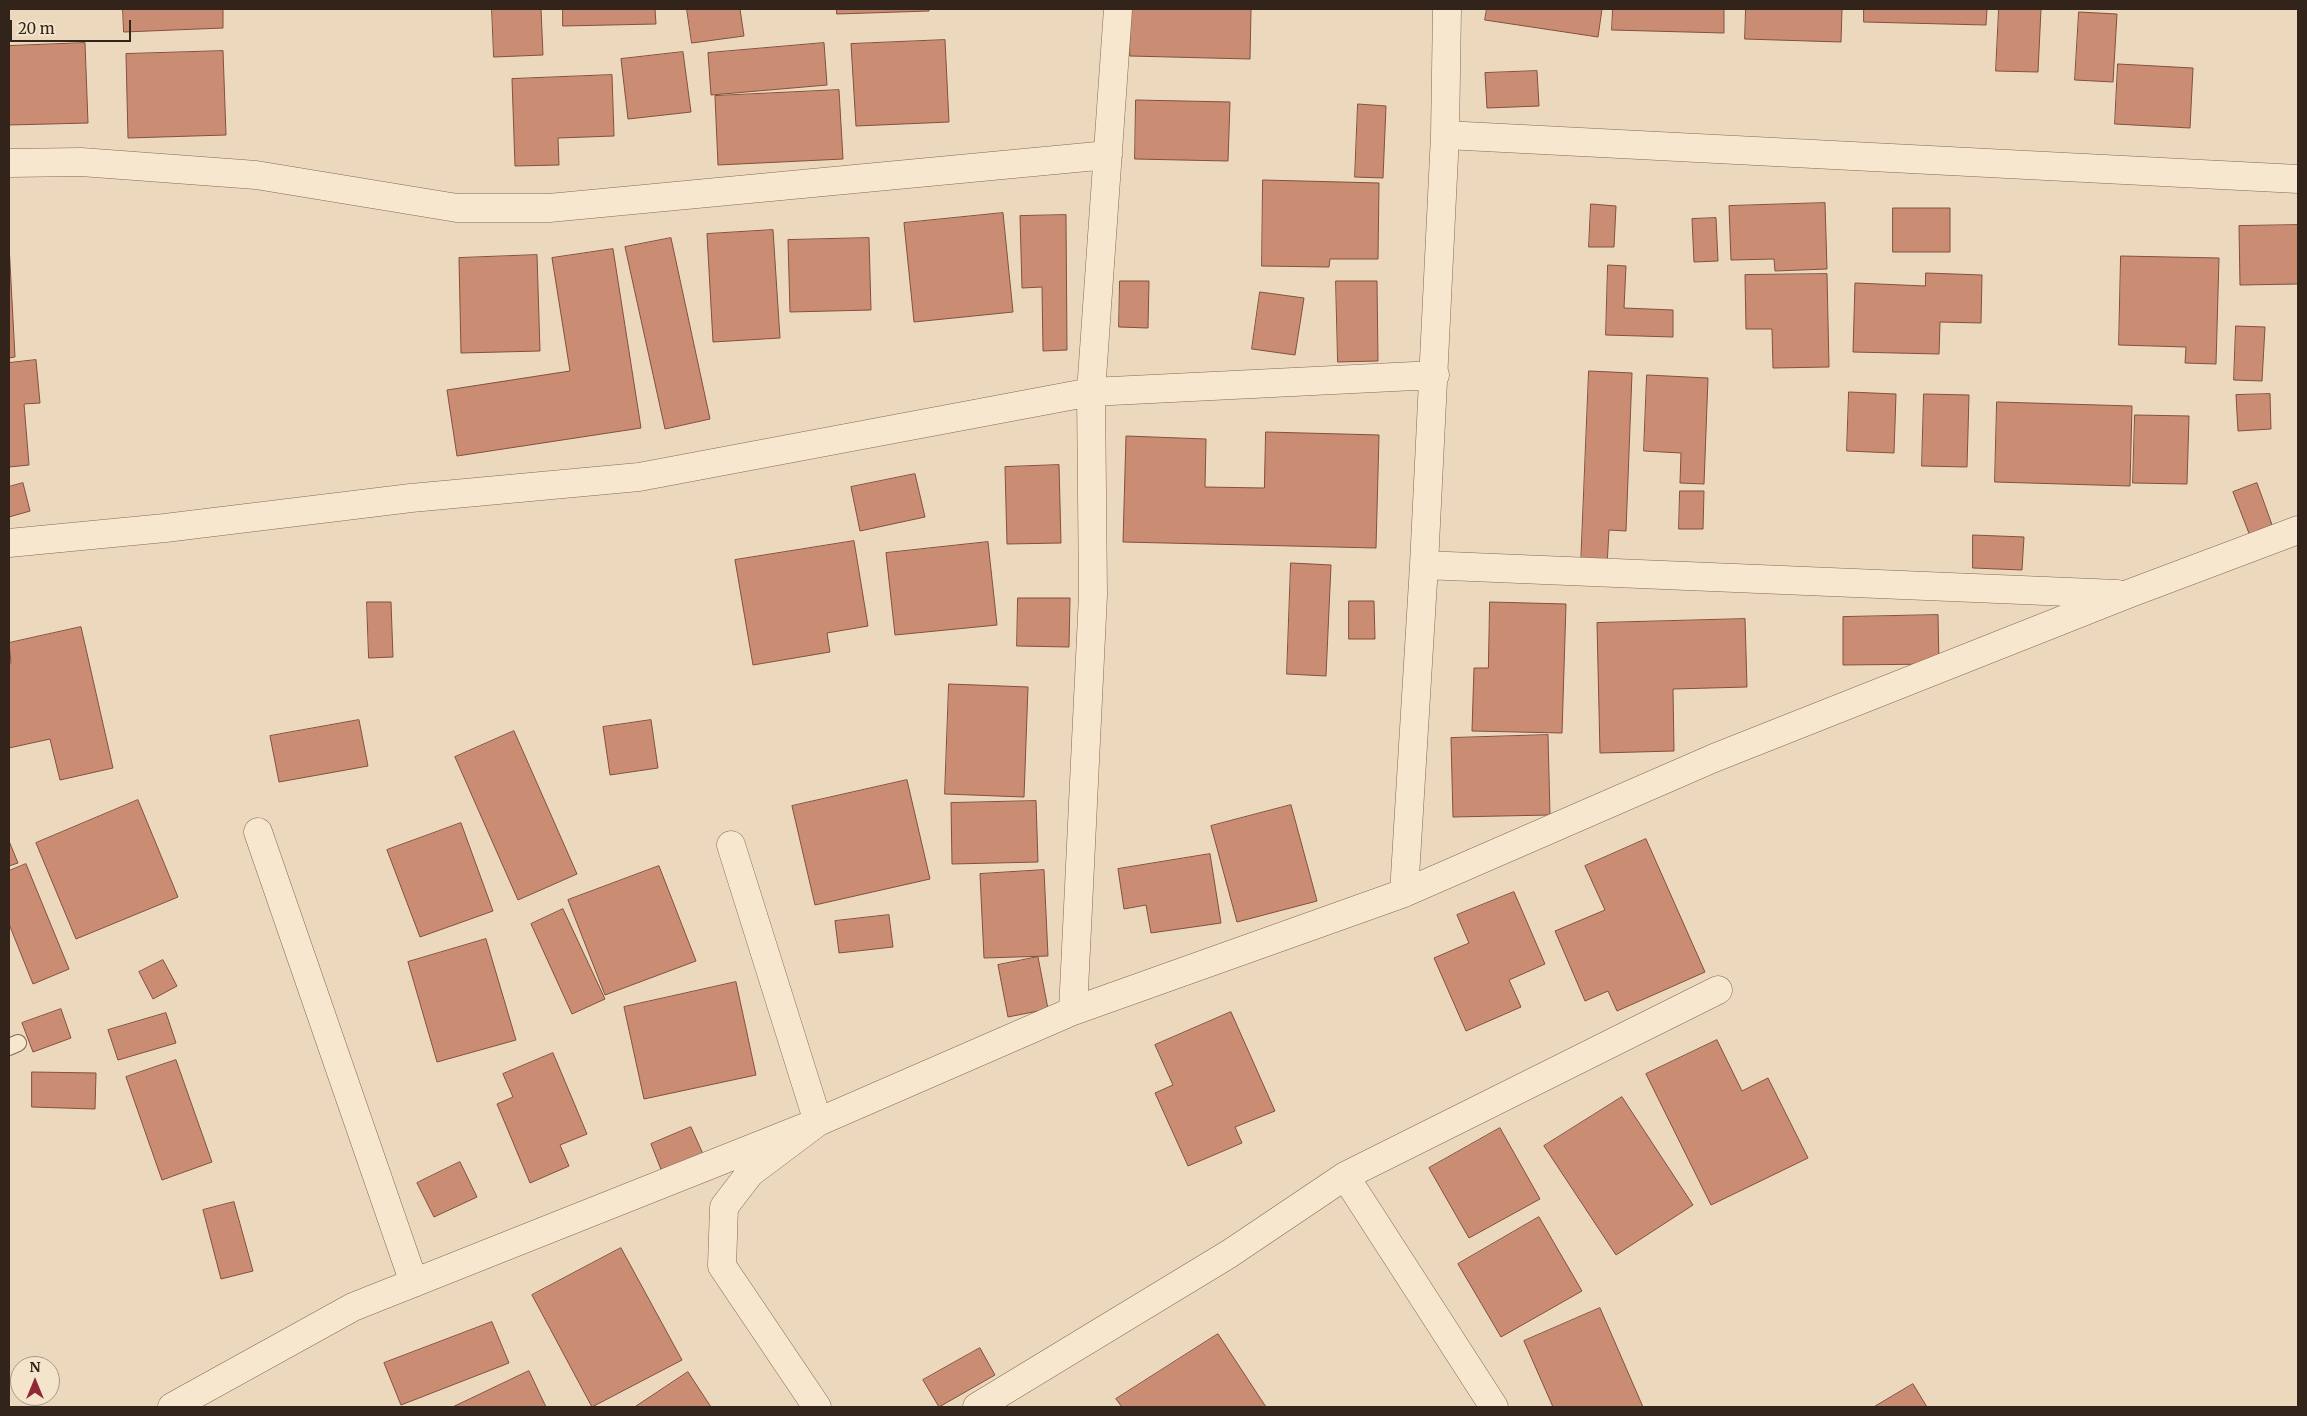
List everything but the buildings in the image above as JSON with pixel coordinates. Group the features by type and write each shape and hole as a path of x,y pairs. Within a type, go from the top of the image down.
{"street":[{"path":"1073,1011 1093,595 1091,392 1118,9"},
{"path":"1404,893 1435,375 1445,135 1447,9"},
{"path":"1445,135 2298,179"},
{"path":"9,163 81,162 256,175 457,208 549,208 1108,155"},
{"path":"9,543 166,528 411,498 639,477 1091,392 1435,375"},
{"path":"172,1407 353,1307 818,1122 1073,1011 1404,893 1714,758 2128,594 2298,530"},
{"path":"1424,565 2128,594"},
{"path":"258,832 414,1283"},
{"path":"731,846 818,1122"},
{"path":"977,1407 1229,1254 1345,1176 1718,990"},
{"path":"817,1407 722,1266 724,1207 750,1173 818,1122"},
{"path":"1345,1176 1494,1407"}]}
